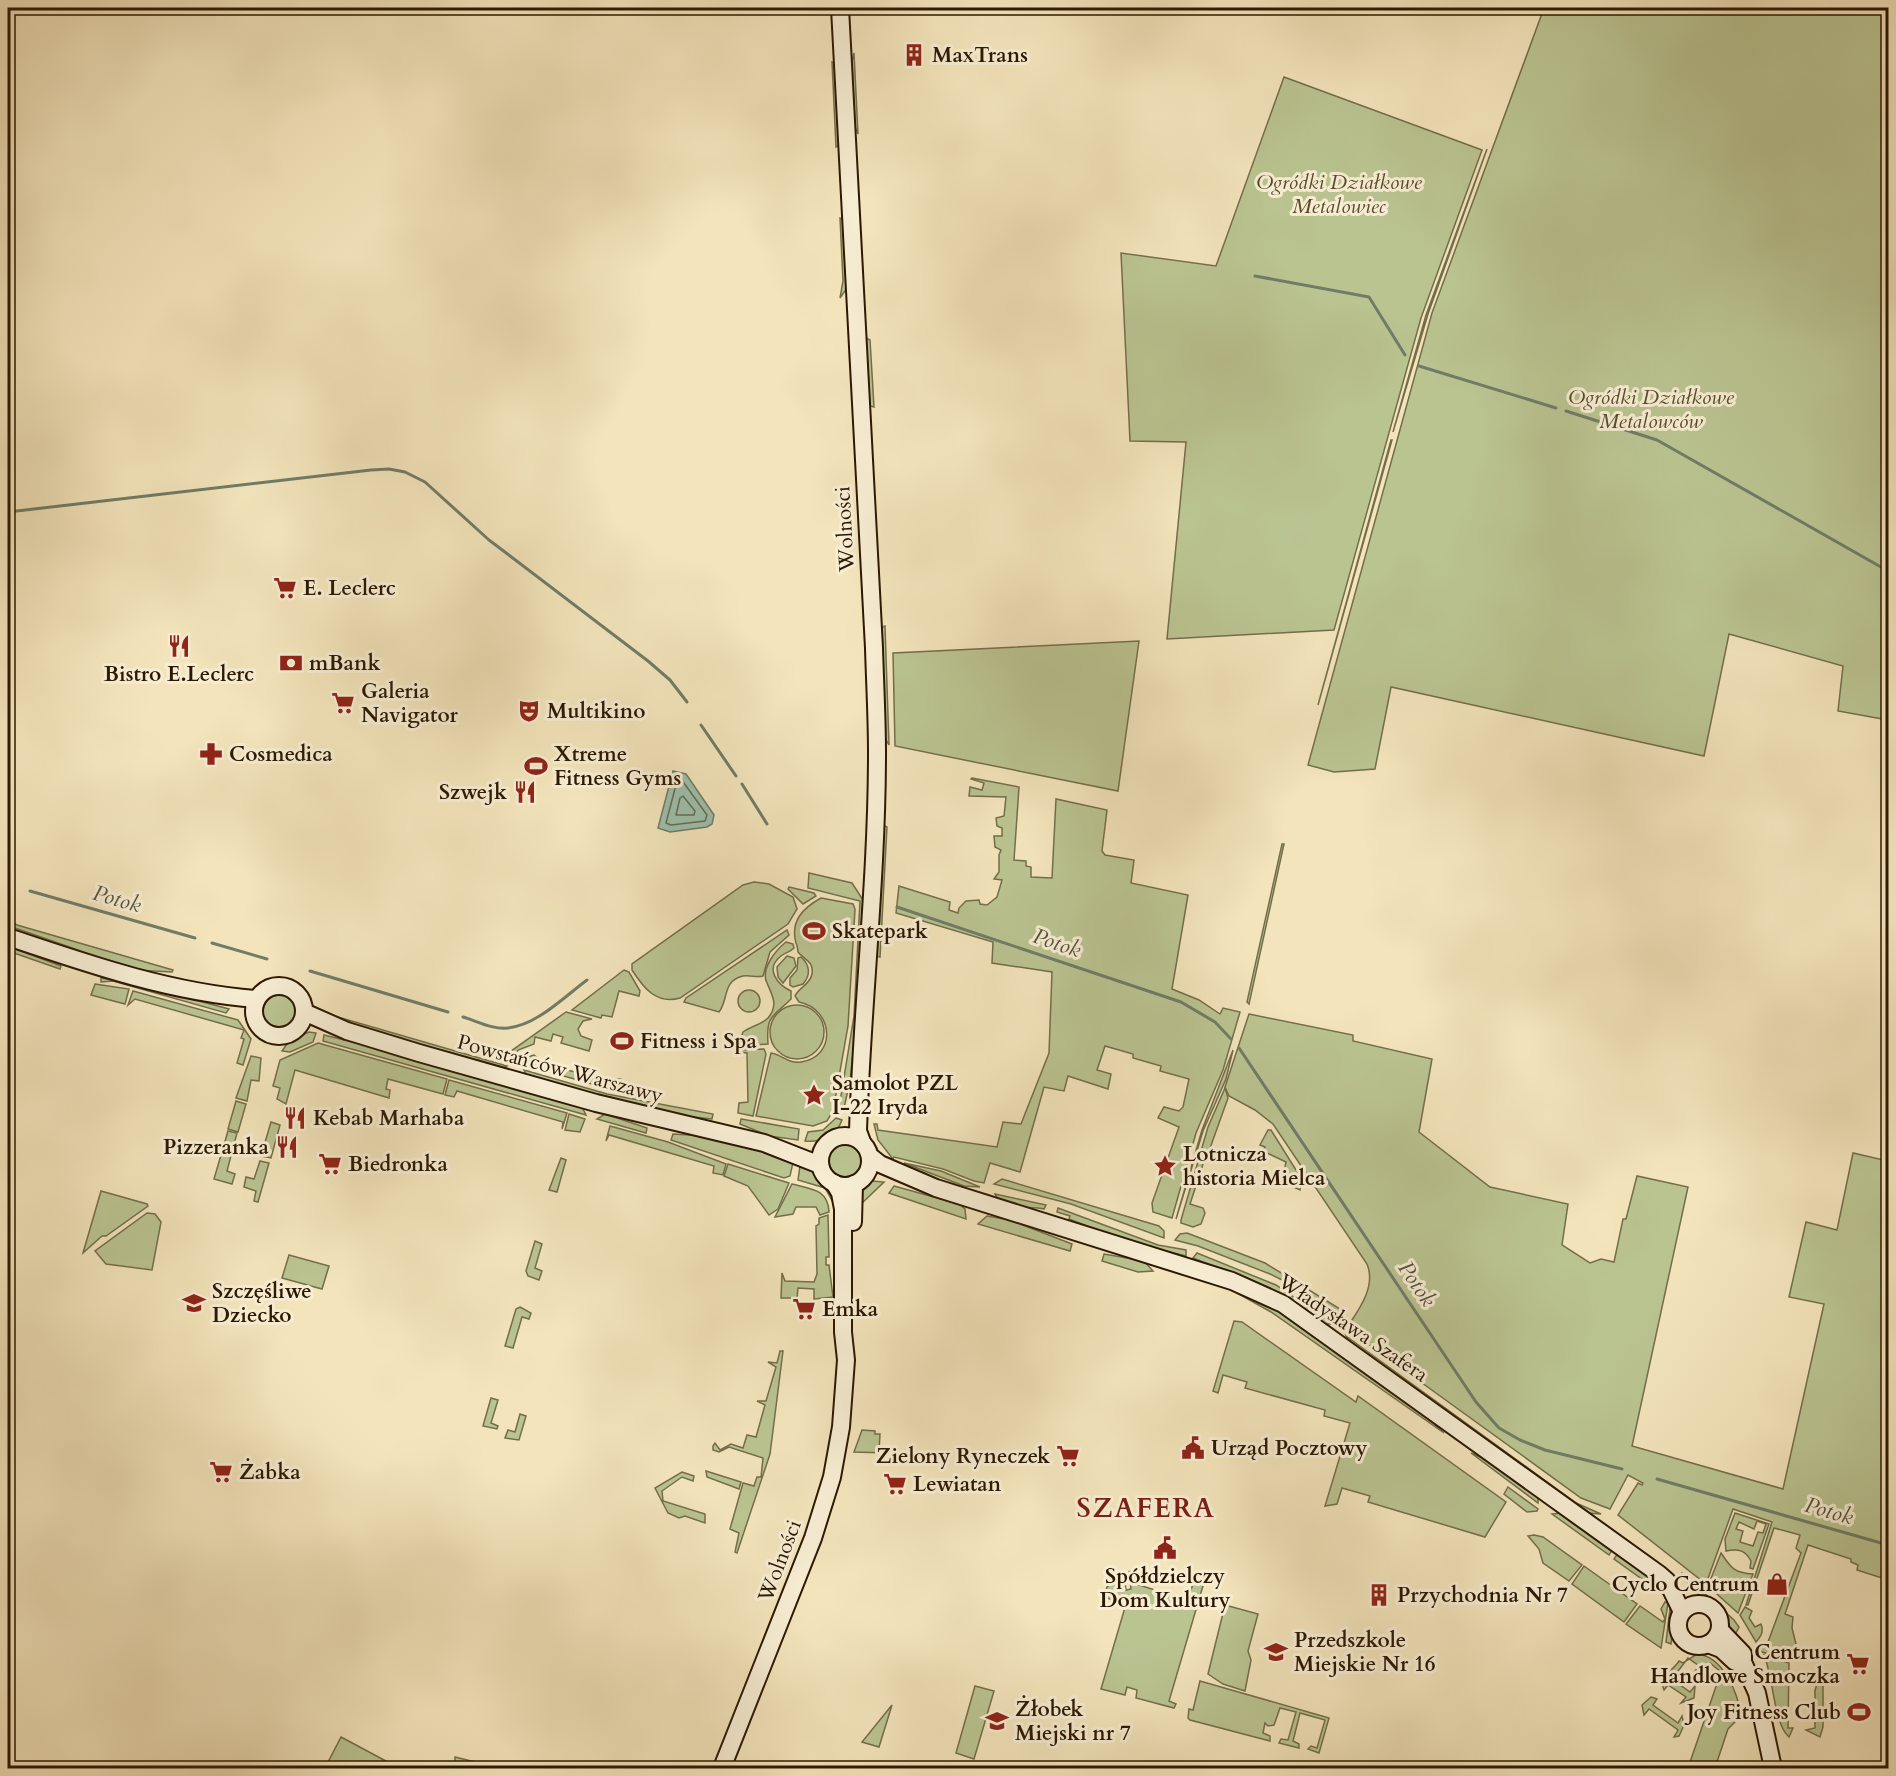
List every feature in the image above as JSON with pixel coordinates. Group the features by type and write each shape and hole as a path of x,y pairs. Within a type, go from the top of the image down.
{"street":[{"name":"Wolności","path":"840,8 874,648 877,754 858,1131 866,1149"},
{"path":"8,937 137,977 190,988 232,1007 255,1005 269,988 284,986 301,998 301,1019 285,1036 267,1033 259,1027 255,1005"},
{"name":"Powstańców Warszawy","path":"301,1019 596,1103 764,1143 820,1164"},
{"name":"Wolności","path":"831,1141 846,1123 861,1048"},
{"path":"849,1136 866,1149 869,1168 859,1181 834,1183 825,1176 820,1164 821,1154 831,1141 849,1136"},
{"name":"Powstańców Warszawy","path":"764,1143 777,1141 811,1146 831,1141"},
{"name":"Władysława Szafera","path":"866,1149 880,1164 936,1188 1214,1275 1264,1294 1334,1339 1699,1604"},
{"name":"Władysława Szafera","path":"859,1181 876,1176 936,1188"},
{"name":"Wolności","path":"846,1360 854,1332 859,1181"},
{"name":"Wolności","path":"722,1768 823,1509 832,1477 841,1427 846,1360 843,1332 843,1209 840,1192 834,1183"},
{"name":"Władysława Szafera","path":"1667,1581 1682,1612"},
{"path":"1743,1662 1735,1662 1721,1649 1708,1644 1691,1645 1682,1637 1678,1624 1682,1612 1699,1604 1716,1612 1720,1630 1743,1654 1743,1662 1757,1693 1773,1768"},
{"path":"1708,1644 1720,1630"}],"green space":[{"name":"Ogródki Działkowe Metalowców","path":"1544,8 1888,8 1888,720 1838,711 1843,666 1729,634 1704,756 1391,687 1375,769 1334,772 1308,765 1432,313"},
{"path":"854,53 858,134 855,127 852,61"},
{"path":"832,62 835,63 839,145 836,147"},
{"name":"Ogródki Działkowe Metalowiec","path":"1284,77 1482,150 1421,318 1334,630 1167,639 1186,442 1130,441 1121,253 1216,266"},
{"path":"1487,149 1428,314 1393,432 1426,315"},
{"path":"840,218 843,219 847,288 840,298 843,281"},
{"path":"866,338 870,340 874,407 870,406"},
{"path":"1391,440 1392,440 1318,705"},
{"path":"885,626 889,745 885,738 882,627"},
{"path":"1139,641 1118,791 895,746 893,653"},
{"path":"972,778 1019,787 1014,860 1026,861 1026,866 1031,867 1031,877 1052,878 1056,799 1107,810 1102,851 1105,855 1134,860 1131,883 1188,895 1172,989 1199,1000 1220,1014 1223,1008 1240,1012 1223,1070 1196,1133 1172,1218 1153,1212 1152,1203 1179,1127 1158,1118 1164,1107 1179,1111 1183,1107 1189,1079 1160,1071 1161,1066 1133,1058 1133,1054 1105,1046 1097,1070 1111,1074 1108,1089 1068,1076 1064,1091 1044,1087 1020,1172 990,1163 984,1183 974,1181 943,1169 894,1157 893,1159 878,1140 874,1124 877,1124 878,1130 997,1147 1003,1122 1021,1124 1049,1053 1052,972 992,963 993,942 896,913 899,886 950,902 949,910 958,913 959,908 966,901 979,900 980,904 987,905 997,897 1002,880 994,879 999,872 1001,850 995,847 994,836 1002,836 1002,828 997,826 996,818 1004,816 1006,797 969,796 970,787 982,790 984,783"},
{"path":"883,825 887,827 880,957 876,956"},
{"path":"1282,844 1284,844 1249,1004 1247,1002"},
{"path":"809,873 852,883 863,900 856,1027 850,1081 844,1108 839,1108 854,1016 860,901 808,888"},
{"path":"754,882 769,884 793,897 797,909 788,924 680,998 671,1000 657,997 641,983 632,970 632,964 743,885"},
{"path":"789,887 814,893 816,896 803,904 788,889"},
{"path":"821,898 853,904 855,909 848,1026 833,1111 827,1121 813,1126 756,1116 771,1053 792,1062 801,1062 821,1052 825,1043 827,1033 825,1023 811,1006 799,1002 795,996 809,981 812,966 798,952 795,928 804,911"},
{"path":"9,912 11,921 17,925 173,970 172,972 135,970 15,928 8,920"},
{"path":"787,930 789,935 770,952 763,976 736,978 729,986 719,1012 684,1002 686,998"},
{"path":"786,942 793,944 794,948 776,961 773,971 778,981 791,991 791,999 769,1022 768,1044 738,1046 743,1032 768,1018 773,1009 774,1000 765,978 767,966"},
{"path":"8,946 61,966 60,969 8,951"},
{"path":"787,956 794,958 796,966 783,983 778,977 777,967"},
{"path":"801,957 808,967 808,974 803,984 793,987 790,985 790,978 797,970 798,958"},
{"path":"624,970 629,972 640,991 639,996 619,991 612,1017 602,1015 601,1018 572,1010"},
{"path":"101,978 127,982 229,1009 226,1013 113,981 101,982"},
{"path":"95,984 129,989 125,1004 91,995"},
{"path":"749,990 757,993 760,1001 757,1009 749,1012 741,1009 738,1001 741,993"},
{"path":"133,991 238,1020 251,1039 243,1065 237,1063 244,1039 241,1038 244,1030 135,999 128,1005"},
{"path":"280,995 292,1000 297,1012 292,1024 280,1029 268,1024 263,1012 268,1000"},
{"path":"797,1005 807,1007 816,1013 822,1022 824,1032 822,1042 816,1051 807,1057 797,1059 787,1057 778,1051 772,1042 770,1032 772,1022 778,1013 787,1007"},
{"path":"566,1012 592,1019 583,1021 578,1029 581,1036 592,1040 589,1051 561,1043 563,1037 553,1034 551,1041 535,1037 534,1044 518,1050 511,1061 507,1059 507,1054"},
{"path":"1249,1014 1353,1035 1353,1041 1432,1059 1419,1132 1490,1187 1568,1204 1562,1245 1590,1263 1601,1259 1614,1262 1623,1219 1626,1219 1637,1176 1688,1187 1632,1446 1783,1489 1824,1304 1789,1297 1806,1222 1837,1230 1853,1153 1888,1161 1888,1580 1857,1570 1858,1565 1851,1562 1851,1559 1808,1545 1785,1614 1793,1617 1792,1628 1797,1648 1789,1648 1789,1660 1762,1652 1760,1649 1768,1642 1801,1553 1796,1548 1800,1535 1774,1528 1748,1605 1746,1605 1772,1522 1733,1509 1706,1584 1618,1515 1638,1483 1642,1485 1643,1483 1628,1475 1610,1509 1581,1498 1353,1333 1348,1326 1362,1304 1368,1289 1370,1280 1367,1264 1273,1124 1255,1110 1229,1096 1225,1087"},
{"path":"331,1015 507,1066 496,1069 329,1017"},
{"path":"309,1032 316,1033 313,1042 290,1052 282,1051 289,1041"},
{"path":"324,1035 393,1052 582,1107 586,1115 323,1041"},
{"path":"318,1043 447,1079 443,1094 388,1079 386,1089 390,1090 389,1098 295,1070 286,1104 277,1099 280,1088 273,1086 280,1060"},
{"path":"764,1049 766,1054 753,1116 738,1113 739,1103 748,1102 747,1053 738,1052 739,1050"},
{"path":"1233,1050 1226,1079 1203,1131 1176,1219 1202,1130"},
{"path":"534,1055 545,1064 601,1079 620,1079 609,1089 522,1064 527,1057"},
{"path":"251,1056 261,1058 259,1081 251,1080 247,1101 236,1098"},
{"path":"524,1070 607,1094 713,1114 712,1119 665,1113 619,1102 527,1076"},
{"path":"449,1080 567,1113 562,1129 563,1122 457,1091 454,1097 445,1095"},
{"path":"1225,1088 1228,1098 1209,1151 1218,1162 1204,1161 1190,1204 1203,1208 1205,1213 1201,1224 1193,1227 1181,1223 1181,1220 1208,1127"},
{"path":"236,1101 246,1104 238,1132 228,1129"},
{"path":"569,1114 585,1119 580,1132 565,1130"},
{"path":"605,1114 647,1128 646,1133 597,1119"},
{"path":"836,1118 842,1120 832,1134 822,1139 805,1141 808,1132 823,1130"},
{"path":"741,1119 799,1129 798,1140 769,1136 740,1124"},
{"path":"271,1122 280,1125 271,1158 261,1156"},
{"path":"610,1126 668,1142 726,1164 723,1175 713,1173 714,1166 609,1135 606,1141"},
{"path":"1268,1130 1271,1130 1301,1178 1300,1190 1282,1182 1286,1162 1263,1151 1265,1147 1260,1145"},
{"path":"228,1131 237,1133 227,1171 235,1174 232,1184 214,1179"},
{"path":"673,1134 705,1136 794,1158 790,1176 784,1178 671,1140"},
{"path":"846,1143 858,1148 863,1160 858,1172 846,1177 834,1172 829,1160 834,1148"},
{"path":"561,1158 566,1160 557,1192 549,1190"},
{"path":"801,1159 823,1179 831,1191 835,1206 825,1188 798,1180"},
{"path":"260,1161 269,1163 258,1202 254,1201 256,1191 244,1187 246,1177 254,1179"},
{"path":"904,1163 941,1171 980,1187 964,1186"},
{"path":"728,1164 789,1183 778,1209 769,1215 748,1186 724,1176"},
{"path":"1002,1179 1159,1226 1164,1231 1164,1238 1071,1204 994,1184"},
{"path":"872,1181 884,1182 860,1205 860,1188"},
{"path":"792,1184 822,1194 828,1204 829,1212 820,1215 816,1207 796,1207 793,1214 775,1217"},
{"path":"894,1186 959,1204 965,1209 966,1219 889,1193"},
{"path":"101,1191 148,1206 106,1236 102,1236 83,1253"},
{"path":"995,1194 1046,1205 1044,1209 1010,1206 999,1200"},
{"path":"1058,1208 1158,1245 1186,1250 1186,1256 1126,1241 1069,1219 1070,1216 1057,1212"},
{"path":"147,1213 155,1214 161,1222 152,1270 106,1264 95,1251"},
{"path":"828,1215 829,1257 826,1257 826,1265 829,1265 833,1297 814,1299 814,1289 798,1288 797,1298 781,1298 782,1273 785,1281 814,1282 817,1274 816,1226 819,1224 819,1218"},
{"path":"987,1216 1010,1220 1072,1244 1070,1251 978,1224"},
{"path":"1187,1233 1265,1263 1340,1309 1342,1316 1340,1319 1296,1287 1270,1274 1198,1246 1175,1240 1180,1234"},
{"path":"535,1241 542,1244 535,1268 542,1271 539,1280 528,1276 526,1271"},
{"path":"1197,1253 1276,1285 1333,1324 1325,1324 1270,1288 1193,1258"},
{"path":"1104,1254 1144,1261 1153,1271 1138,1272 1102,1261"},
{"path":"289,1255 329,1266 322,1289 282,1278"},
{"path":"1209,1280 1272,1305 1416,1407 1444,1433 1271,1312 1230,1289 1209,1283"},
{"path":"520,1307 531,1313 529,1319 522,1317 513,1348 505,1346 516,1309"},
{"path":"1234,1321 1242,1322 1356,1402 1358,1396 1506,1502 1485,1537 1368,1502 1370,1496 1342,1488 1337,1504 1325,1506 1350,1423 1324,1416 1325,1410 1245,1388 1247,1382 1223,1375 1218,1393 1213,1391"},
{"path":"1346,1336 1576,1503 1601,1514 1587,1513 1348,1341"},
{"path":"780,1351 783,1351 770,1454 737,1553 735,1552 739,1533 730,1529 743,1483 754,1486 757,1477 761,1477 763,1458 729,1447 719,1452 713,1450 713,1446 715,1443 720,1450 731,1444 743,1448 747,1435 756,1437 765,1405 757,1401 766,1401 776,1367 768,1362 777,1363"},
{"path":"491,1398 498,1400 491,1423 498,1426 497,1429 483,1426"},
{"path":"520,1414 526,1416 519,1440 505,1438 508,1430 515,1432"},
{"path":"862,1430 875,1431 875,1434 880,1434 879,1451 888,1453 854,1452"},
{"path":"1471,1453 1492,1462 1538,1497 1538,1503"},
{"path":"706,1471 741,1482 739,1489 707,1477"},
{"path":"682,1472 694,1476 693,1481 682,1477 662,1491 663,1501 705,1514 705,1523 685,1516 679,1518 668,1513 655,1488"},
{"path":"1508,1487 1538,1509 1537,1511 1527,1512 1504,1494"},
{"path":"1561,1513 1613,1549 1609,1555 1552,1514"},
{"path":"1735,1513 1769,1524 1753,1569 1750,1568 1751,1561 1744,1553 1738,1550 1726,1551 1725,1539","holes":["1757,1521 1766,1524 1763,1533 1758,1532 1753,1546 1740,1542 1743,1531 1736,1529 1739,1522 1754,1529"]},
{"path":"1528,1536 1543,1537 1582,1565 1569,1581 1543,1563 1539,1549"},
{"path":"1618,1553 1649,1575 1672,1598 1675,1609 1671,1644 1666,1642 1671,1600 1614,1559"},
{"path":"1721,1553 1734,1569 1753,1574 1738,1613 1708,1586"},
{"path":"1584,1566 1637,1604 1624,1622 1572,1584"},
{"path":"1139,1567 1136,1584 1161,1592 1160,1596 1166,1598 1168,1594 1188,1599 1194,1581 1200,1578 1205,1579 1169,1701 1176,1704 1174,1708 1136,1698 1137,1690 1127,1687 1125,1695 1101,1689 1126,1604 1104,1597 1107,1587 1124,1574 1126,1590 1131,1589 1129,1572"},
{"path":"1682,1573 1734,1620 1739,1627 1733,1639 1721,1610 1702,1598 1681,1575"},
{"path":"1665,1602 1668,1603 1661,1648 1626,1624 1640,1606 1663,1622 1665,1619 1661,1609"},
{"path":"1225,1605 1258,1614 1248,1651 1251,1660 1245,1691 1223,1684 1208,1674"},
{"path":"1745,1607 1752,1611 1749,1618 1755,1627 1761,1624 1762,1634 1756,1642 1740,1615"},
{"path":"1697,1654 1714,1661 1728,1677 1737,1697 1741,1716 1728,1729 1715,1768 1688,1768 1721,1672 1710,1663 1702,1671 1695,1671 1699,1666 1689,1659"},
{"path":"1764,1655 1789,1663 1788,1728 1793,1728 1789,1737 1780,1722"},
{"path":"1679,1661 1685,1662 1672,1679 1690,1692 1695,1686 1694,1698 1681,1703 1686,1697 1668,1685 1664,1690 1663,1681"},
{"path":"1819,1678 1823,1682 1823,1727 1820,1737 1806,1730 1815,1728 1815,1690"},
{"path":"1200,1681 1329,1718 1319,1753 1308,1749 1311,1746 1317,1748 1325,1720 1300,1713 1293,1741 1299,1744 1299,1748 1279,1743 1281,1739 1288,1740 1296,1712 1280,1708 1274,1725 1268,1726 1265,1723 1263,1733 1270,1736 1270,1741 1190,1720 1188,1718 1189,1709 1193,1710"},
{"path":"975,1686 994,1691 974,1759 956,1753"},
{"path":"1651,1697 1657,1699 1653,1705 1678,1723 1682,1716 1684,1725 1679,1736 1674,1737 1678,1730 1649,1709 1644,1715 1642,1705"},
{"path":"892,1705 879,1747 862,1742"},
{"path":"341,1737 399,1768 325,1768"},
{"path":"455,1757 499,1768 455,1768"}],"water":[{"path":"673,771 686,774 714,815 712,824 707,827 670,832 658,828"}],"waterway":[{"path":"1255,276 1369,297 1405,355"},
{"path":"1419,366 1556,408"},
{"path":"1566,411 1657,440 1888,571"},
{"path":"8,512 371,470 389,469 405,472 425,482 489,540 648,661 670,680 687,702"},
{"path":"701,725 736,776"},
{"path":"742,784 767,824"},
{"name":"Potok","path":"30,891 195,938"},
{"name":"Potok","path":"897,907 1181,1002 1215,1022 1231,1039"},
{"name":"Potok","path":"212,943 267,959"},
{"name":"Potok","path":"310,971 448,1012"},
{"name":"Potok","path":"463,1017 497,1028 519,1026 540,1016 587,980"},
{"name":"Potok","path":"1239,1048 1476,1402 1499,1428 1545,1450 1622,1469"},
{"name":"Potok","path":"1657,1479 1888,1545"}],"place":[{"name":"MaxTrans","path":"914,55"},
{"name":"E. Leclerc","path":"285,588"},
{"name":"Bistro E.Leclerc","path":"179,646"},
{"name":"mBank","path":"291,663"},
{"name":"Galeria Navigator","path":"343,703"},
{"name":"Multikino","path":"529,711"},
{"name":"Cosmedica","path":"211,754"},
{"name":"Xtreme Fitness Gyms","path":"536,766"},
{"name":"Szwejk","path":"525,792"},
{"name":"Skatepark","path":"814,931"},
{"name":"Fitness i Spa","path":"622,1041"},
{"name":"Samolot PZL I-22 Iryda","path":"814,1095"},
{"name":"Kebab Marhaba","path":"295,1118"},
{"name":"Pizzeranka","path":"287,1147"},
{"name":"Biedronka","path":"330,1164"},
{"name":"Lotnicza historia Mielca","path":"1165,1166"},
{"name":"Szczęśliwe Dziecko","path":"194,1303"},
{"name":"Emka","path":"804,1309"},
{"name":"Urząd Pocztowy","path":"1193,1448"},
{"name":"Zielony Ryneczek","path":"1068,1456"},
{"name":"Żabka","path":"221,1472"},
{"name":"Lewiatan","path":"895,1484"},
{"name":"Spółdzielczy Dom Kultury","path":"1165,1548"},
{"name":"Cyclo Centrum","path":"1777,1584"},
{"name":"Przychodnia Nr 7","path":"1379,1595"},
{"name":"Przedszkole Miejskie Nr 16","path":"1276,1652"},
{"name":"Centrum Handlowe Smoczka","path":"1858,1664"},
{"name":"Joy Fitness Club","path":"1859,1712"},
{"name":"Żłobek Miejski nr 7","path":"997,1721"}],"district":[{"name":"SZAFERA","path":"1146,1508"}]}
